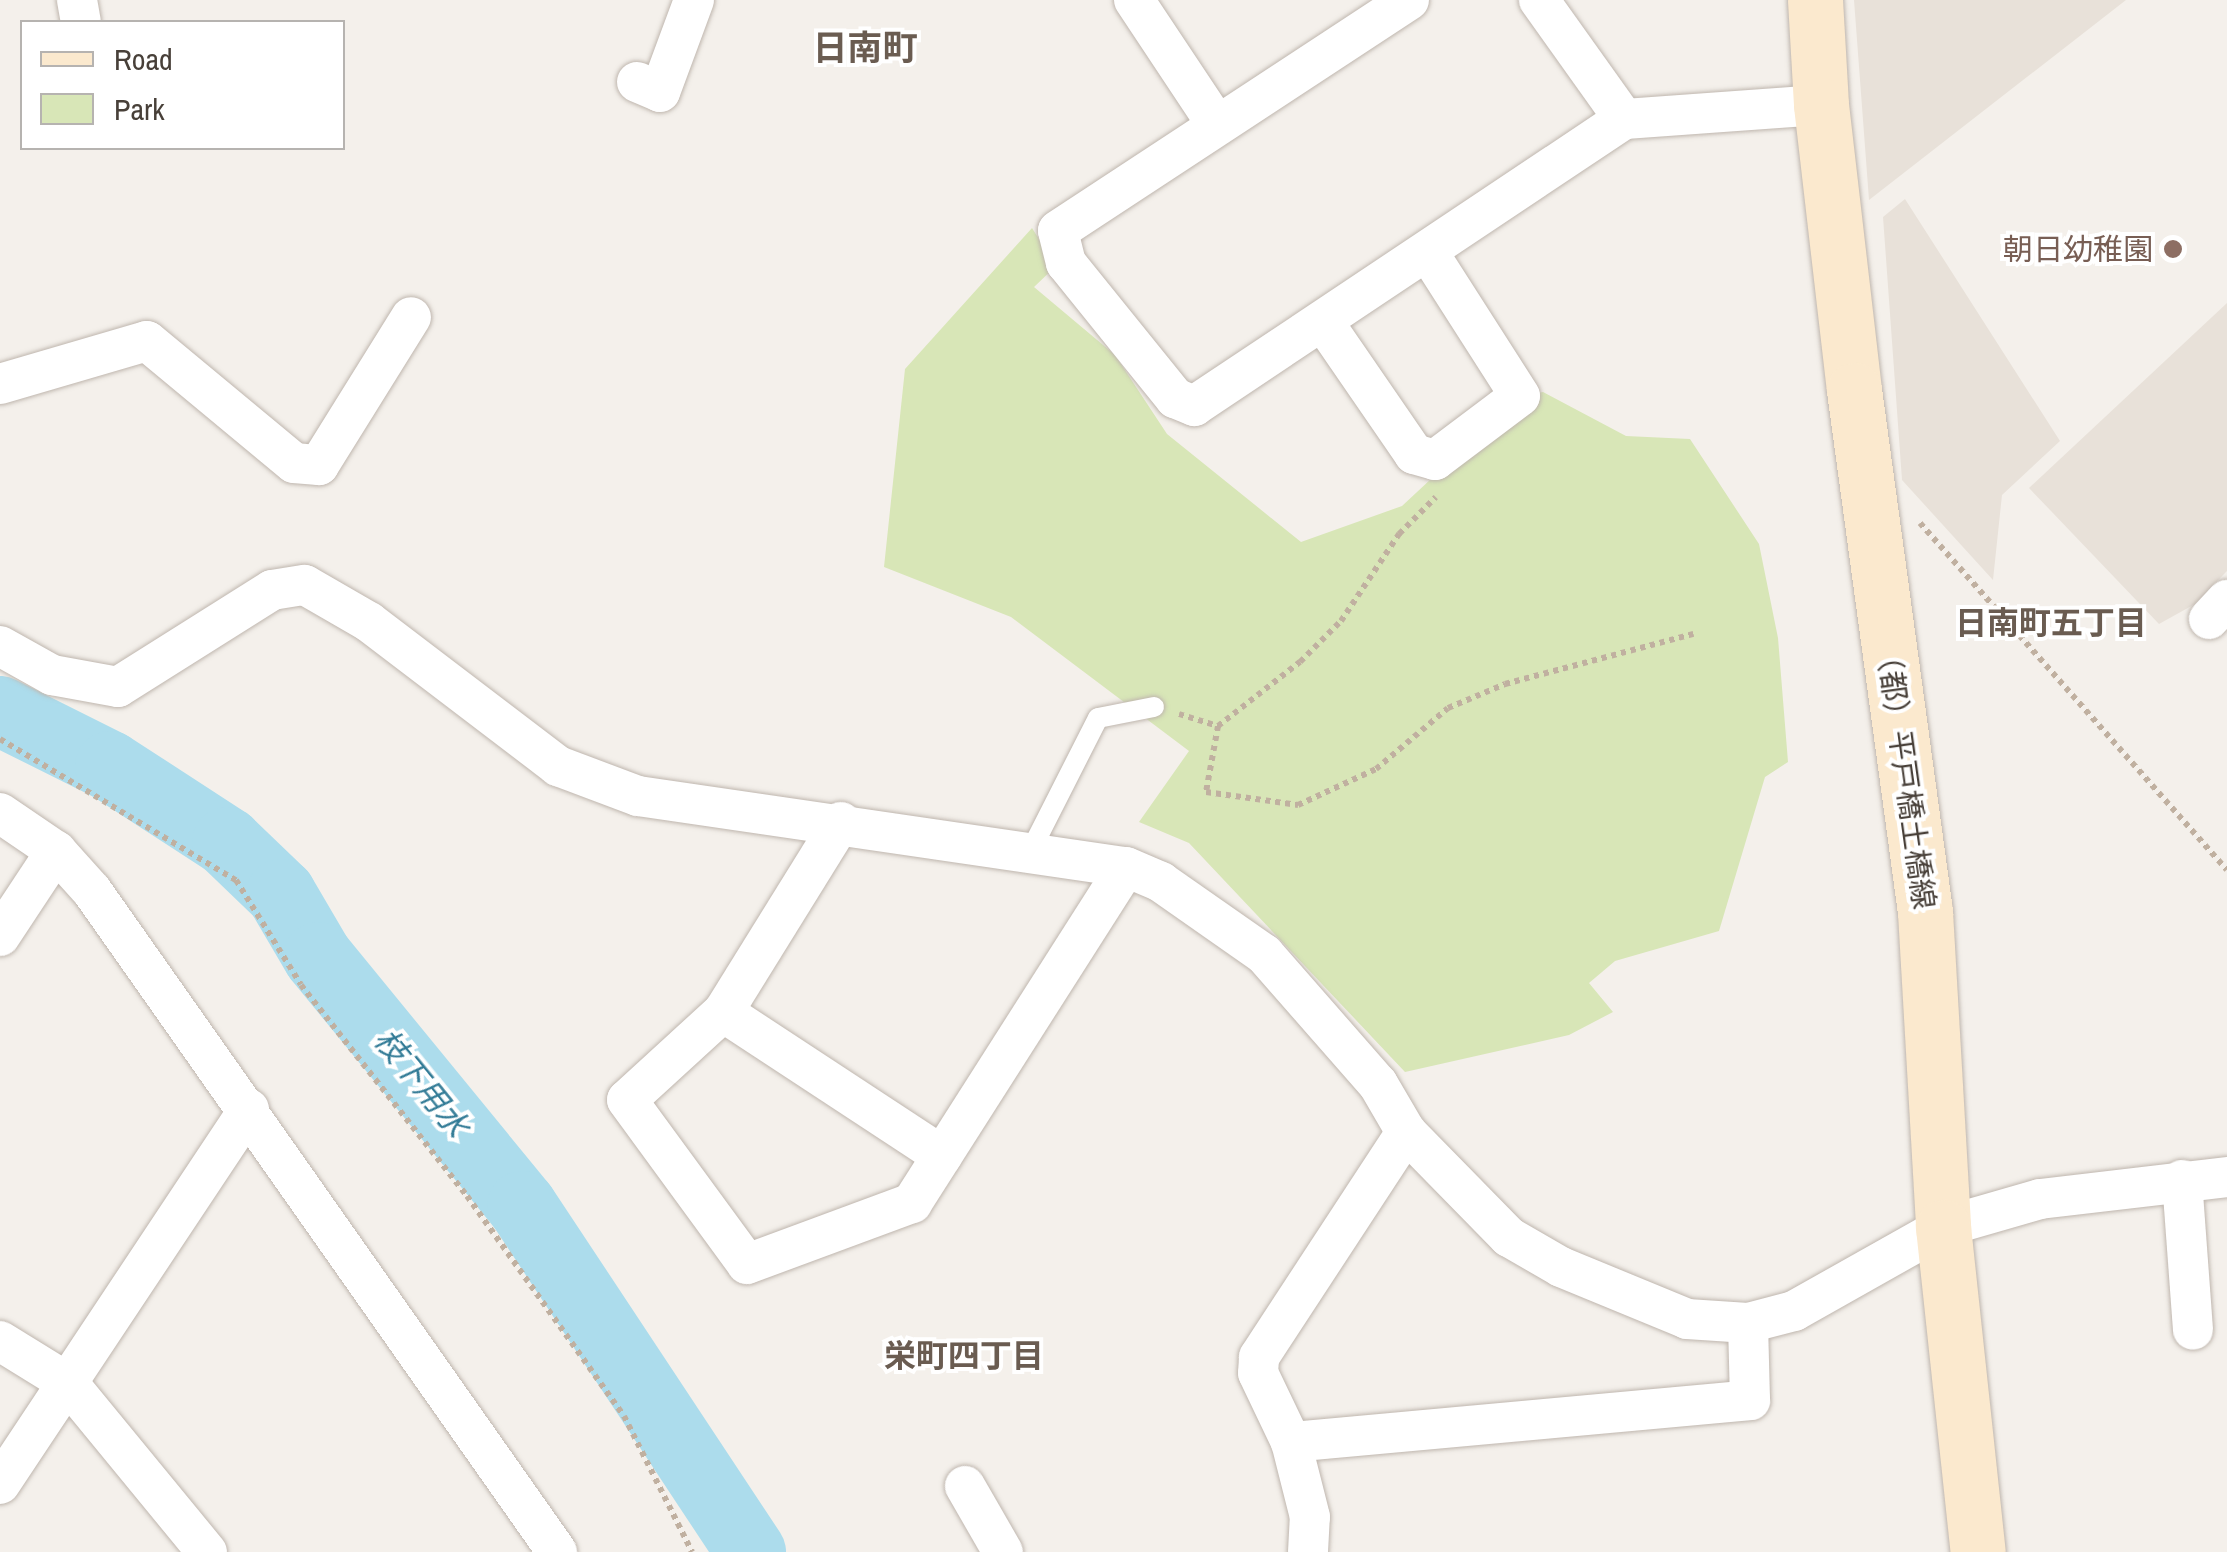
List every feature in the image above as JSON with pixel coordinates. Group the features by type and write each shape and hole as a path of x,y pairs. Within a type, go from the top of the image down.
{"street":[{"path":"637,82 660,92 694,0"},
{"path":"1134,0 1216,122"},
{"path":"1409,0 1216,122 1058,230 1066,263 1175,398 1194,406 1624,119 1820,105"},
{"path":"1539,0 1624,119"},
{"name":"（都）平戸橋土橋線","path":"1815,0 1820,105 1925,912 1943,1227 1978,1552"},
{"path":"1324,322 1414,454 1435,460 1520,396 1428,252"},
{"path":"0,384 147,341 294,463 319,465 412,317"},
{"path":"0,646 52,675 118,687 272,590 305,586 369,622 558,766 638,796 841,822 1126,867 1161,882 1264,954 1378,1084 1406,1132 1509,1238 1548,1260 1687,1319 1748,1322 1794,1312 1943,1227 2040,1199 2227,1177"},
{"path":"0,812 56,851 249,1109 558,1552"},
{"path":"841,822 723,1012 626,1100 746,1264 912,1203 1126,867"},
{"path":"0,936 56,851"},
{"path":"723,1012 942,1156"},
{"path":"0,1484 249,1109"},
{"path":"1308,1552 1310,1516 1291,1442 1258,1372 1258,1357 1406,1132"},
{"path":"2182,1180 2193,1330"},
{"path":"1291,1442 1750,1400 1748,1322"},
{"path":"0,1341 68,1383 208,1552"},
{"path":"964,1486 1004,1552"}],"lane":[{"path":"1030,852 1098,718 1154,707"}],"path":[{"path":"1439,494 1399,534 1341,621 1300,662 1218,726 1206,792 1298,804 1376,769 1448,708 1505,684 1693,634"},
{"path":"1915,517 2227,870"},
{"path":"1154,707 1218,726"},
{"path":"0,739 236,880 300,985 466,1196 624,1416 692,1552"}],"shaded area":[{"path":"1854,0 2126,0 1869,200"},
{"path":"1905,199 2060,441 2002,495 1993,580 1902,480 1883,217"},
{"path":"2227,303 2227,571 2195,604 2159,624 2029,488"}],"green space":[{"path":"1032,228 1056,266 1034,287 1115,355 1167,434 1301,542 1402,506 1520,396 1543,392 1626,436 1690,439 1759,544 1778,638 1788,762 1765,777 1719,931 1615,961 1589,983 1613,1012 1569,1035 1405,1072 1189,843 1139,822 1189,751 1011,617 884,567 905,369"}],"waterway":[{"name":"枝下用水","path":"0,711 110,766 227,842 281,894 318,957 522,1206 751,1552"}],"place":[{"name":"朝日幼稚園","path":"2173,249"}],"district":[{"name":"日南町","path":"865,48"},
{"name":"日南町五丁目","path":"2051,623"},
{"name":"栄町四丁目","path":"964,1356"}]}
